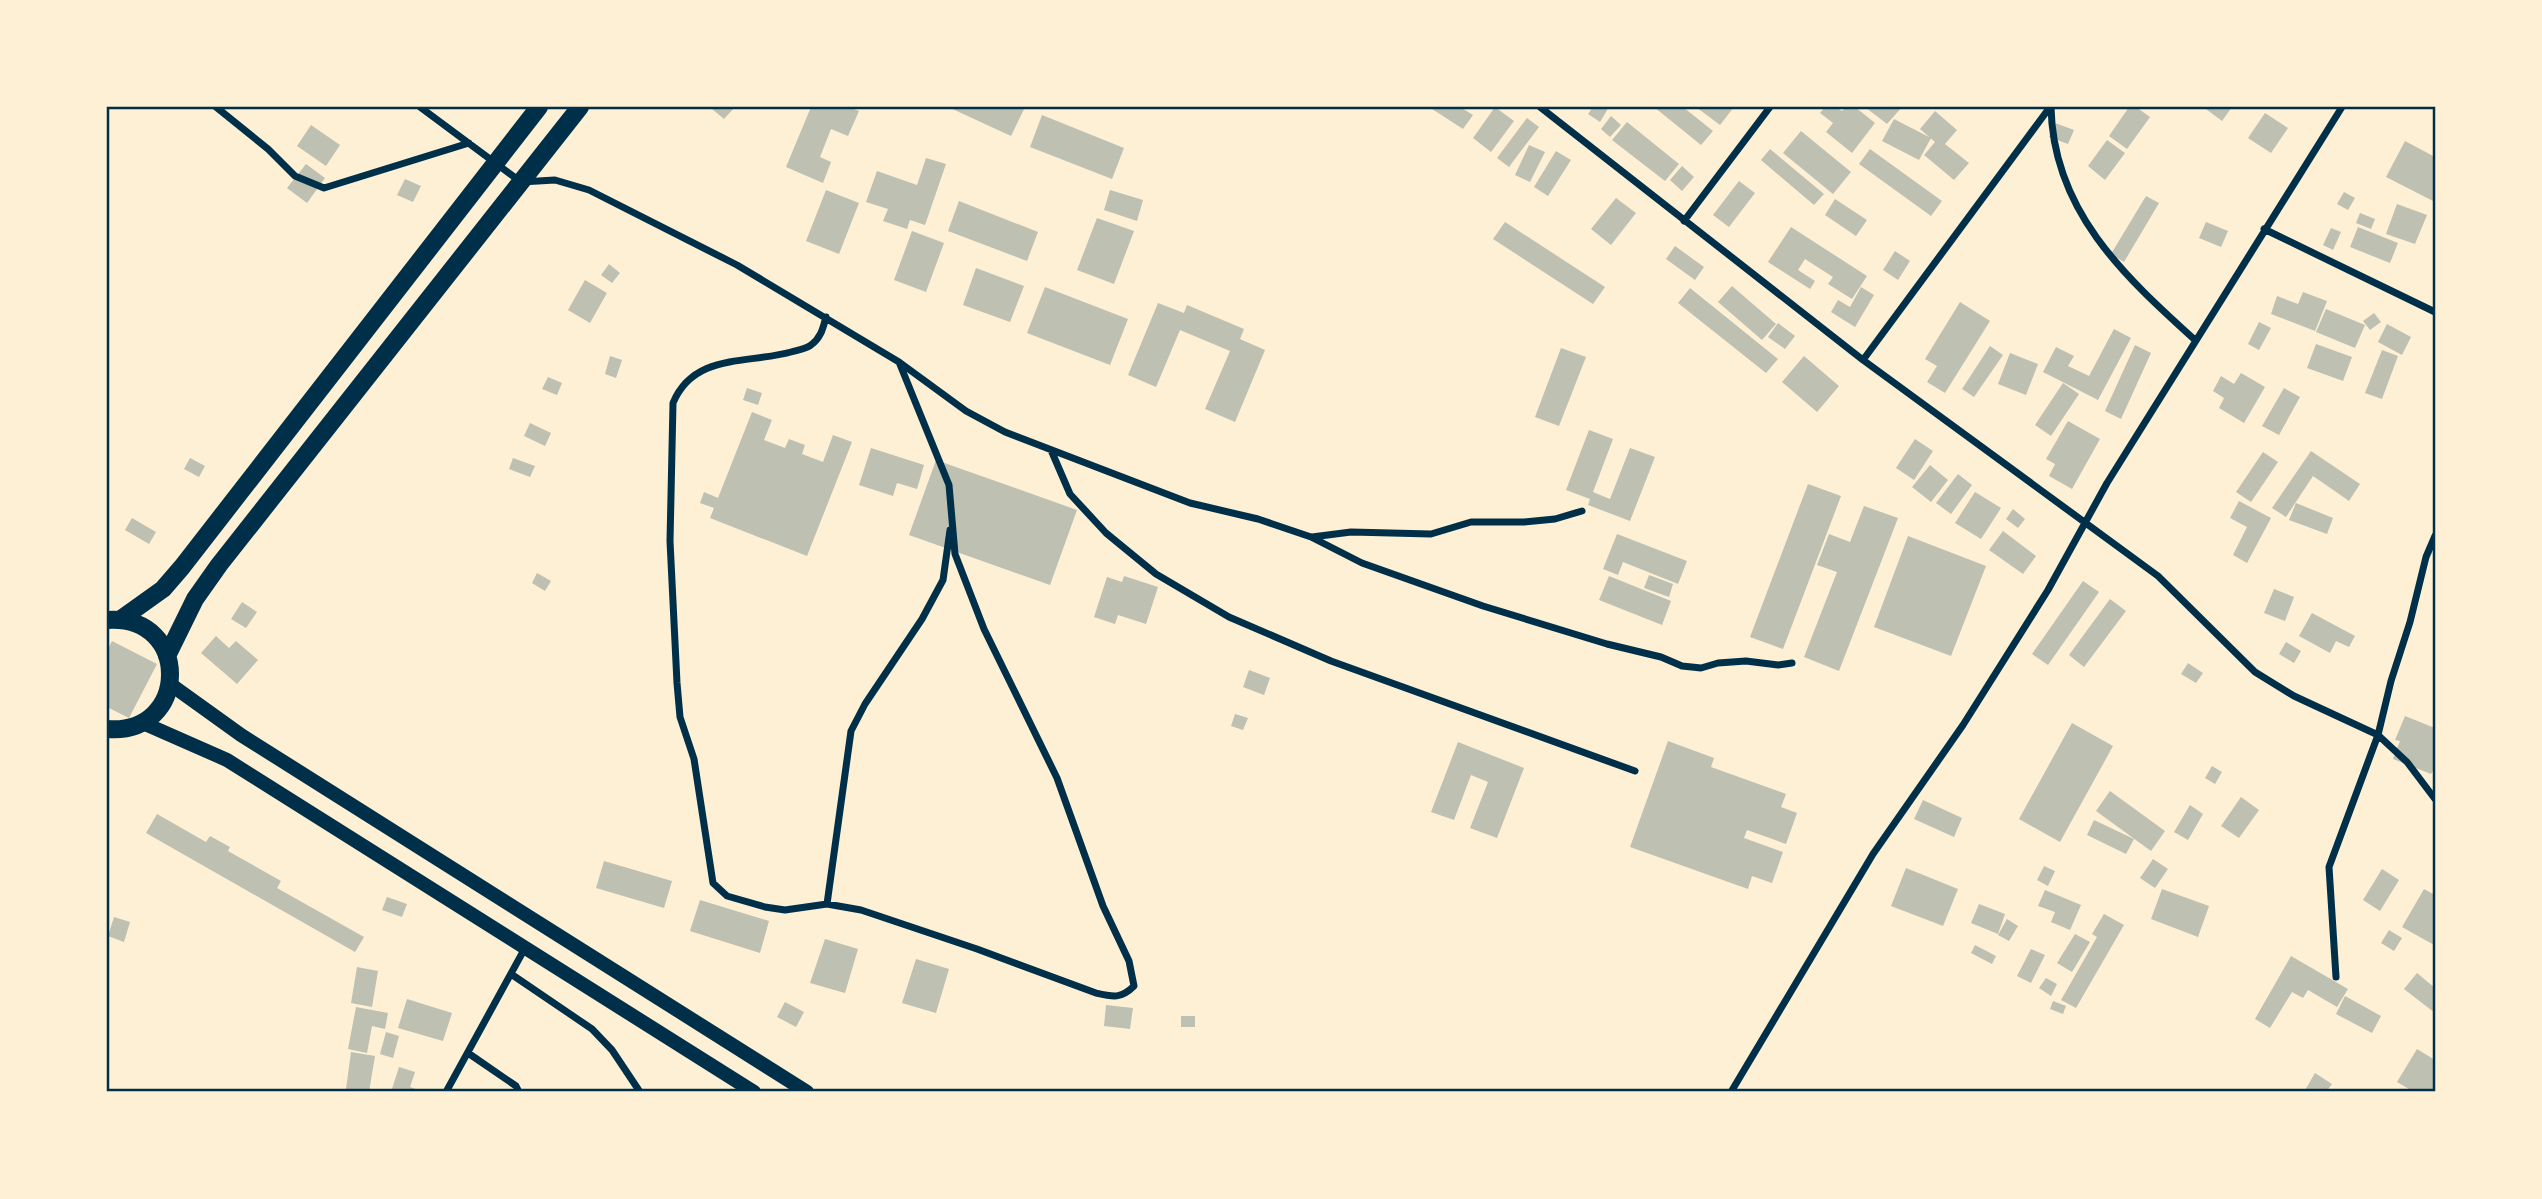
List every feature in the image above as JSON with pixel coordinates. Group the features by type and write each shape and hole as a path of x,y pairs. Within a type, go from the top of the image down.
{"main road":[{"path":"114,620 163,589 182,567 539,107"},
{"path":"167,656 195,599 219,565 580,107"},
{"path":"107,730 126,729 143,723 156,713 165,700 170,684 171,666 154,634 139,624 114,620"},
{"path":"170,684 241,735 807,1092"},
{"path":"143,723 227,760 754,1092"}],"street":[{"path":"216,107 268,149 295,176 324,188 469,143"},
{"path":"420,107 521,182 555,180 589,190 737,265 899,362 966,411 1005,432 1190,503 1258,519 1311,537 1362,563 1483,606 1607,644 1661,657 1682,666 1701,668 1718,663 1746,661 1779,665 1792,663"},
{"path":"1540,107 1863,360 2158,576 2255,672 2294,696 2378,735 2407,762 2435,799"},
{"path":"1684,221 1770,107"},
{"path":"1863,360 2051,107"},
{"path":"2051,107 2052,137 2060,166 2088,226 2117,265 2195,340"},
{"path":"1731,1092 1872,855 1963,726 2048,590 2107,483 2342,107"},
{"path":"2264,229 2435,312"},
{"path":"826,317 821,335 810,347 702,369 680,387 673,403 670,541 680,717 694,758 713,883 727,895 765,907 785,909 827,904 861,910 1096,993 1125,995 1134,986 1129,961 1103,906 1057,778 984,629 955,554 950,485 899,362"},
{"path":"1051,450 1070,494 1106,533 1156,573 1229,617 1331,662 1635,771"},
{"path":"1311,537 1351,532 1431,534 1471,522 1555,519 1581,511"},
{"path":"827,904 851,731 865,704 922,619 943,580 952,521"},
{"path":"2336,977 2329,867 2378,735 2426,557 2435,536"},
{"path":"446,1092 525,948"},
{"path":"511,974 592,1028 612,1050 640,1092"},
{"path":"468,1053 516,1086 520,1092"}],"building":[{"path":"735,107 724,119 712,109"},
{"path":"811,107 849,107 859,111 848,136 831,129 820,157 831,162 823,183 786,167"},
{"path":"948,107 1025,107 1011,136"},
{"path":"1429,107 1460,107 1473,115 1463,129"},
{"path":"1495,107 1514,121 1491,152 1473,138"},
{"path":"1593,107 1609,107 1600,122 1588,114"},
{"path":"1654,107 1683,107 1713,131 1701,145"},
{"path":"1696,107 1734,107 1720,125"},
{"path":"1825,107 1836,107 1842,111 1846,107 1855,107 1875,123 1852,153 1826,132 1833,123 1820,113"},
{"path":"1865,107 1902,107 1887,124"},
{"path":"2129,107 2136,107 2150,117 2127,149 2109,136"},
{"path":"2232,107 2222,121 2206,109"},
{"path":"1935,111 1957,130 1945,144 1969,163 1954,180 1924,155 1935,142 1920,129"},
{"path":"2265,113 2288,128 2271,153 2248,138"},
{"path":"1042,115 1124,148 1112,179 1030,147"},
{"path":"1611,116 1621,125 1610,137 1601,129"},
{"path":"1527,118 1539,127 1509,167 1497,158"},
{"path":"1894,119 1931,138 1919,160 1882,141"},
{"path":"1627,122 1679,164 1665,181 1612,140"},
{"path":"2055,123 2074,130 2068,144 2049,137"},
{"path":"311,125 340,145 326,166 297,146"},
{"path":"1801,131 1851,172 1833,194 1783,153"},
{"path":"2107,140 2125,153 2105,180 2088,166"},
{"path":"2405,141 2435,157 2435,202 2386,177"},
{"path":"1529,145 1545,152 1530,182 1515,175"},
{"path":"1770,149 1824,194 1814,205 1761,160"},
{"path":"1870,149 1942,201 1931,216 1859,164"},
{"path":"1556,151 1571,160 1548,196 1534,187"},
{"path":"926,158 946,164 925,225 910,220 907,229 883,221 888,209 866,202 877,171 917,185"},
{"path":"306,164 325,178 307,203 287,188"},
{"path":"1682,166 1694,177 1682,191 1670,180"},
{"path":"405,179 421,186 413,202 397,195"},
{"path":"1739,181 1755,193 1729,227 1713,215"},
{"path":"826,190 859,203 839,254 806,241"},
{"path":"1110,190 1143,200 1137,221 1104,210"},
{"path":"2344,192 2355,198 2348,210 2337,204"},
{"path":"2146,196 2159,203 2124,262 2111,254"},
{"path":"1616,198 1636,213 1611,245 1591,229"},
{"path":"1835,199 1867,220 1856,236 1825,215"},
{"path":"959,201 1038,232 1027,261 948,231"},
{"path":"2397,204 2427,215 2415,244 2386,234"},
{"path":"2360,213 2375,219 2371,229 2356,223"},
{"path":"1097,218 1134,231 1114,284 1077,270"},
{"path":"1505,222 1605,287 1593,304 1493,239"},
{"path":"2206,222 2228,231 2221,247 2199,238"},
{"path":"1791,227 1867,276 1852,299 1828,284 1833,277 1805,259 1798,270 1815,281 1810,289 1768,262"},
{"path":"2358,227 2398,243 2390,263 2350,247"},
{"path":"2331,228 2341,232 2333,250 2323,245"},
{"path":"912,231 944,243 926,292 894,280"},
{"path":"1675,246 1704,267 1695,280 1666,259"},
{"path":"1895,251 1910,261 1898,280 1883,270"},
{"path":"609,264 620,273 612,283 601,275"},
{"path":"976,268 1024,286 1010,322 963,305"},
{"path":"585,280 607,293 590,323 568,310"},
{"path":"1732,286 1776,324 1762,340 1718,302"},
{"path":"1045,287 1128,319 1110,365 1027,333"},
{"path":"1861,287 1874,295 1855,327 1831,312 1838,300 1850,307"},
{"path":"1690,288 1778,359 1766,373 1678,303"},
{"path":"2303,292 2327,301 2315,331 2271,314 2277,296 2298,304"},
{"path":"1960,302 1990,321 1945,393 1927,382 1937,366 1925,359"},
{"path":"1158,303 1184,313 1187,305 1244,329 1240,339 1265,350 1235,422 1205,409 1230,351 1180,330 1156,387 1128,375"},
{"path":"2326,309 2365,325 2355,348 2316,332"},
{"path":"2374,313 2381,322 2370,330 2363,321"},
{"path":"2259,322 2271,328 2259,350 2248,344"},
{"path":"1778,323 1795,336 1785,349 1768,337"},
{"path":"2387,324 2411,337 2402,355 2378,342"},
{"path":"2114,329 2131,338 2098,400 2043,372 2056,347 2074,356 2068,366 2089,376"},
{"path":"2316,344 2352,357 2343,381 2307,368"},
{"path":"2135,345 2151,353 2121,419 2105,411"},
{"path":"1990,346 2003,355 1974,397 1962,389"},
{"path":"1561,348 1586,357 1559,426 1535,417"},
{"path":"2382,350 2398,356 2382,399 2365,393"},
{"path":"2010,353 2038,364 2026,395 1998,384"},
{"path":"610,356 622,360 616,378 605,374"},
{"path":"1804,356 1839,386 1817,412 1782,382"},
{"path":"2241,373 2265,387 2244,423 2219,408 2224,398 2213,391 2221,376 2234,384"},
{"path":"548,377 562,383 557,395 542,389"},
{"path":"2063,383 2079,394 2051,436 2035,425"},
{"path":"747,388 762,393 758,405 743,400"},
{"path":"2284,388 2300,397 2279,435 2262,426"},
{"path":"752,412 772,420 764,440 785,448 789,439 805,445 802,454 823,462 833,435 852,442 807,556 710,518 714,508 700,503 704,492 718,498"},
{"path":"2068,421 2100,439 2072,489 2049,476 2055,464 2046,459"},
{"path":"530,423 551,433 545,446 524,436"},
{"path":"1589,430 1613,439 1593,492 1610,499 1630,448 1655,457 1630,521 1588,505 1590,499 1566,490"},
{"path":"1915,439 1933,451 1914,480 1896,468"},
{"path":"871,448 924,465 917,489 897,483 893,496 859,485"},
{"path":"2311,451 2360,484 2349,501 2313,476 2286,517 2272,508"},
{"path":"2263,452 2278,462 2251,502 2236,492"},
{"path":"190,458 205,466 199,477 184,469"},
{"path":"513,458 535,466 530,477 509,469"},
{"path":"936,460 1077,510 1050,585 909,535"},
{"path":"1930,465 1948,480 1931,502 1912,487"},
{"path":"1958,474 1972,485 1951,514 1936,503"},
{"path":"1808,484 1841,496 1783,649 1750,637"},
{"path":"1975,492 2001,508 1981,539 1955,523"},
{"path":"2239,501 2271,518 2247,563 2233,555 2247,527 2230,518"},
{"path":"2296,503 2333,518 2327,534 2289,520"},
{"path":"1864,506 1898,518 1839,671 1804,657 1837,572 1817,565 1829,534 1850,542"},
{"path":"2013,509 2025,519 2018,528 2006,519"},
{"path":"132,518 156,532 149,544 125,530"},
{"path":"2003,531 2036,556 2023,574 1989,550"},
{"path":"1617,534 1687,561 1678,584 1623,562 1618,575 1603,569"},
{"path":"1908,536 1986,566 1951,656 1874,627"},
{"path":"537,573 551,581 545,591 532,583"},
{"path":"1649,575 1673,584 1669,597 1644,588"},
{"path":"1124,576 1158,587 1146,624 1118,615 1115,624 1094,617 1107,577 1122,582"},
{"path":"1609,576 1671,601 1662,625 1599,600"},
{"path":"2083,581 2099,592 2048,665 2032,654"},
{"path":"2274,589 2294,597 2285,621 2264,613"},
{"path":"2110,599 2126,611 2084,667 2069,655"},
{"path":"242,602 257,612 246,628 231,619"},
{"path":"2312,613 2355,636 2349,647 2336,641 2330,653 2299,636"},
{"path":"216,636 229,648 236,641 258,660 237,684 201,653"},
{"path":"112,641 157,664 129,718 107,707 107,651"},
{"path":"2286,642 2301,651 2294,663 2279,654"},
{"path":"2188,663 2203,673 2196,683 2181,674"},
{"path":"1249,670 1270,678 1264,695 1243,687"},
{"path":"1235,714 1248,718 1243,730 1231,726"},
{"path":"2405,716 2435,728 2435,767 2431,774 2393,759 2400,741 2395,740"},
{"path":"2072,723 2113,746 2060,842 2019,819"},
{"path":"1668,741 1714,758 1711,767 1786,794 1781,807 1797,813 1786,844 1747,830 1744,838 1783,852 1772,883 1752,876 1748,889 1630,847"},
{"path":"1458,742 1524,768 1497,838 1470,828 1488,782 1471,775 1454,820 1431,812"},
{"path":"2212,766 2222,772 2215,784 2205,778"},
{"path":"2110,791 2165,831 2151,851 2096,811"},
{"path":"2241,797 2259,810 2239,838 2221,826"},
{"path":"1923,800 1962,818 1954,837 1914,819"},
{"path":"2190,805 2203,814 2188,840 2174,832"},
{"path":"157,814 206,842 210,836 230,847 228,851 281,881 277,888 364,937 355,952 146,833"},
{"path":"2094,820 2134,839 2126,854 2087,835"},
{"path":"2153,859 2168,869 2155,888 2140,878"},
{"path":"604,861 672,881 664,908 596,888"},
{"path":"2044,866 2055,871 2048,886 2037,880"},
{"path":"1906,868 1958,889 1943,926 1891,906"},
{"path":"2382,869 2399,880 2380,911 2363,900"},
{"path":"2162,889 2209,906 2198,937 2151,919"},
{"path":"2424,889 2435,895 2434,945 2402,927"},
{"path":"2045,890 2081,905 2070,930 2051,922 2055,912 2038,906"},
{"path":"387,897 407,904 402,917 382,910"},
{"path":"700,900 769,921 760,953 690,931"},
{"path":"1979,904 2005,914 1998,934 1971,923"},
{"path":"2104,914 2124,925 2076,1008 2061,1000 2097,937 2092,934"},
{"path":"114,917 130,922 124,942 108,936"},
{"path":"2007,919 2018,926 2009,941 1998,935"},
{"path":"2389,930 2402,938 2394,951 2381,943"},
{"path":"2075,934 2090,942 2072,972 2057,963"},
{"path":"825,939 858,949 845,993 810,983"},
{"path":"1975,945 1996,956 1992,964 1971,953"},
{"path":"2031,949 2045,955 2031,983 2017,976"},
{"path":"2291,956 2348,989 2337,1007 2308,990 2303,998 2292,992 2270,1028 2255,1019"},
{"path":"916,959 949,969 936,1013 902,1003"},
{"path":"357,967 378,971 372,1007 351,1003"},
{"path":"2417,973 2435,988 2435,1013 2404,989"},
{"path":"2046,978 2057,984 2051,996 2039,988"},
{"path":"2345,996 2381,1016 2372,1033 2336,1014"},
{"path":"407,999 452,1013 443,1041 398,1028"},
{"path":"2053,1001 2066,1006 2063,1014 2050,1009"},
{"path":"785,1002 804,1012 796,1027 777,1017"},
{"path":"1106,1005 1133,1008 1130,1029 1104,1026"},
{"path":"356,1007 388,1013 385,1029 372,1026 367,1053 348,1049"},
{"path":"1181,1016 1195,1016 1195,1027 1181,1027"},
{"path":"386,1032 399,1036 393,1058 380,1054"},
{"path":"2417,1049 2435,1060 2435,1092 2414,1092 2397,1082"},
{"path":"351,1052 375,1056 369,1092 346,1089"},
{"path":"399,1067 415,1072 410,1087 424,1092 391,1092"},
{"path":"2315,1073 2332,1084 2326,1092 2304,1092"}]}
